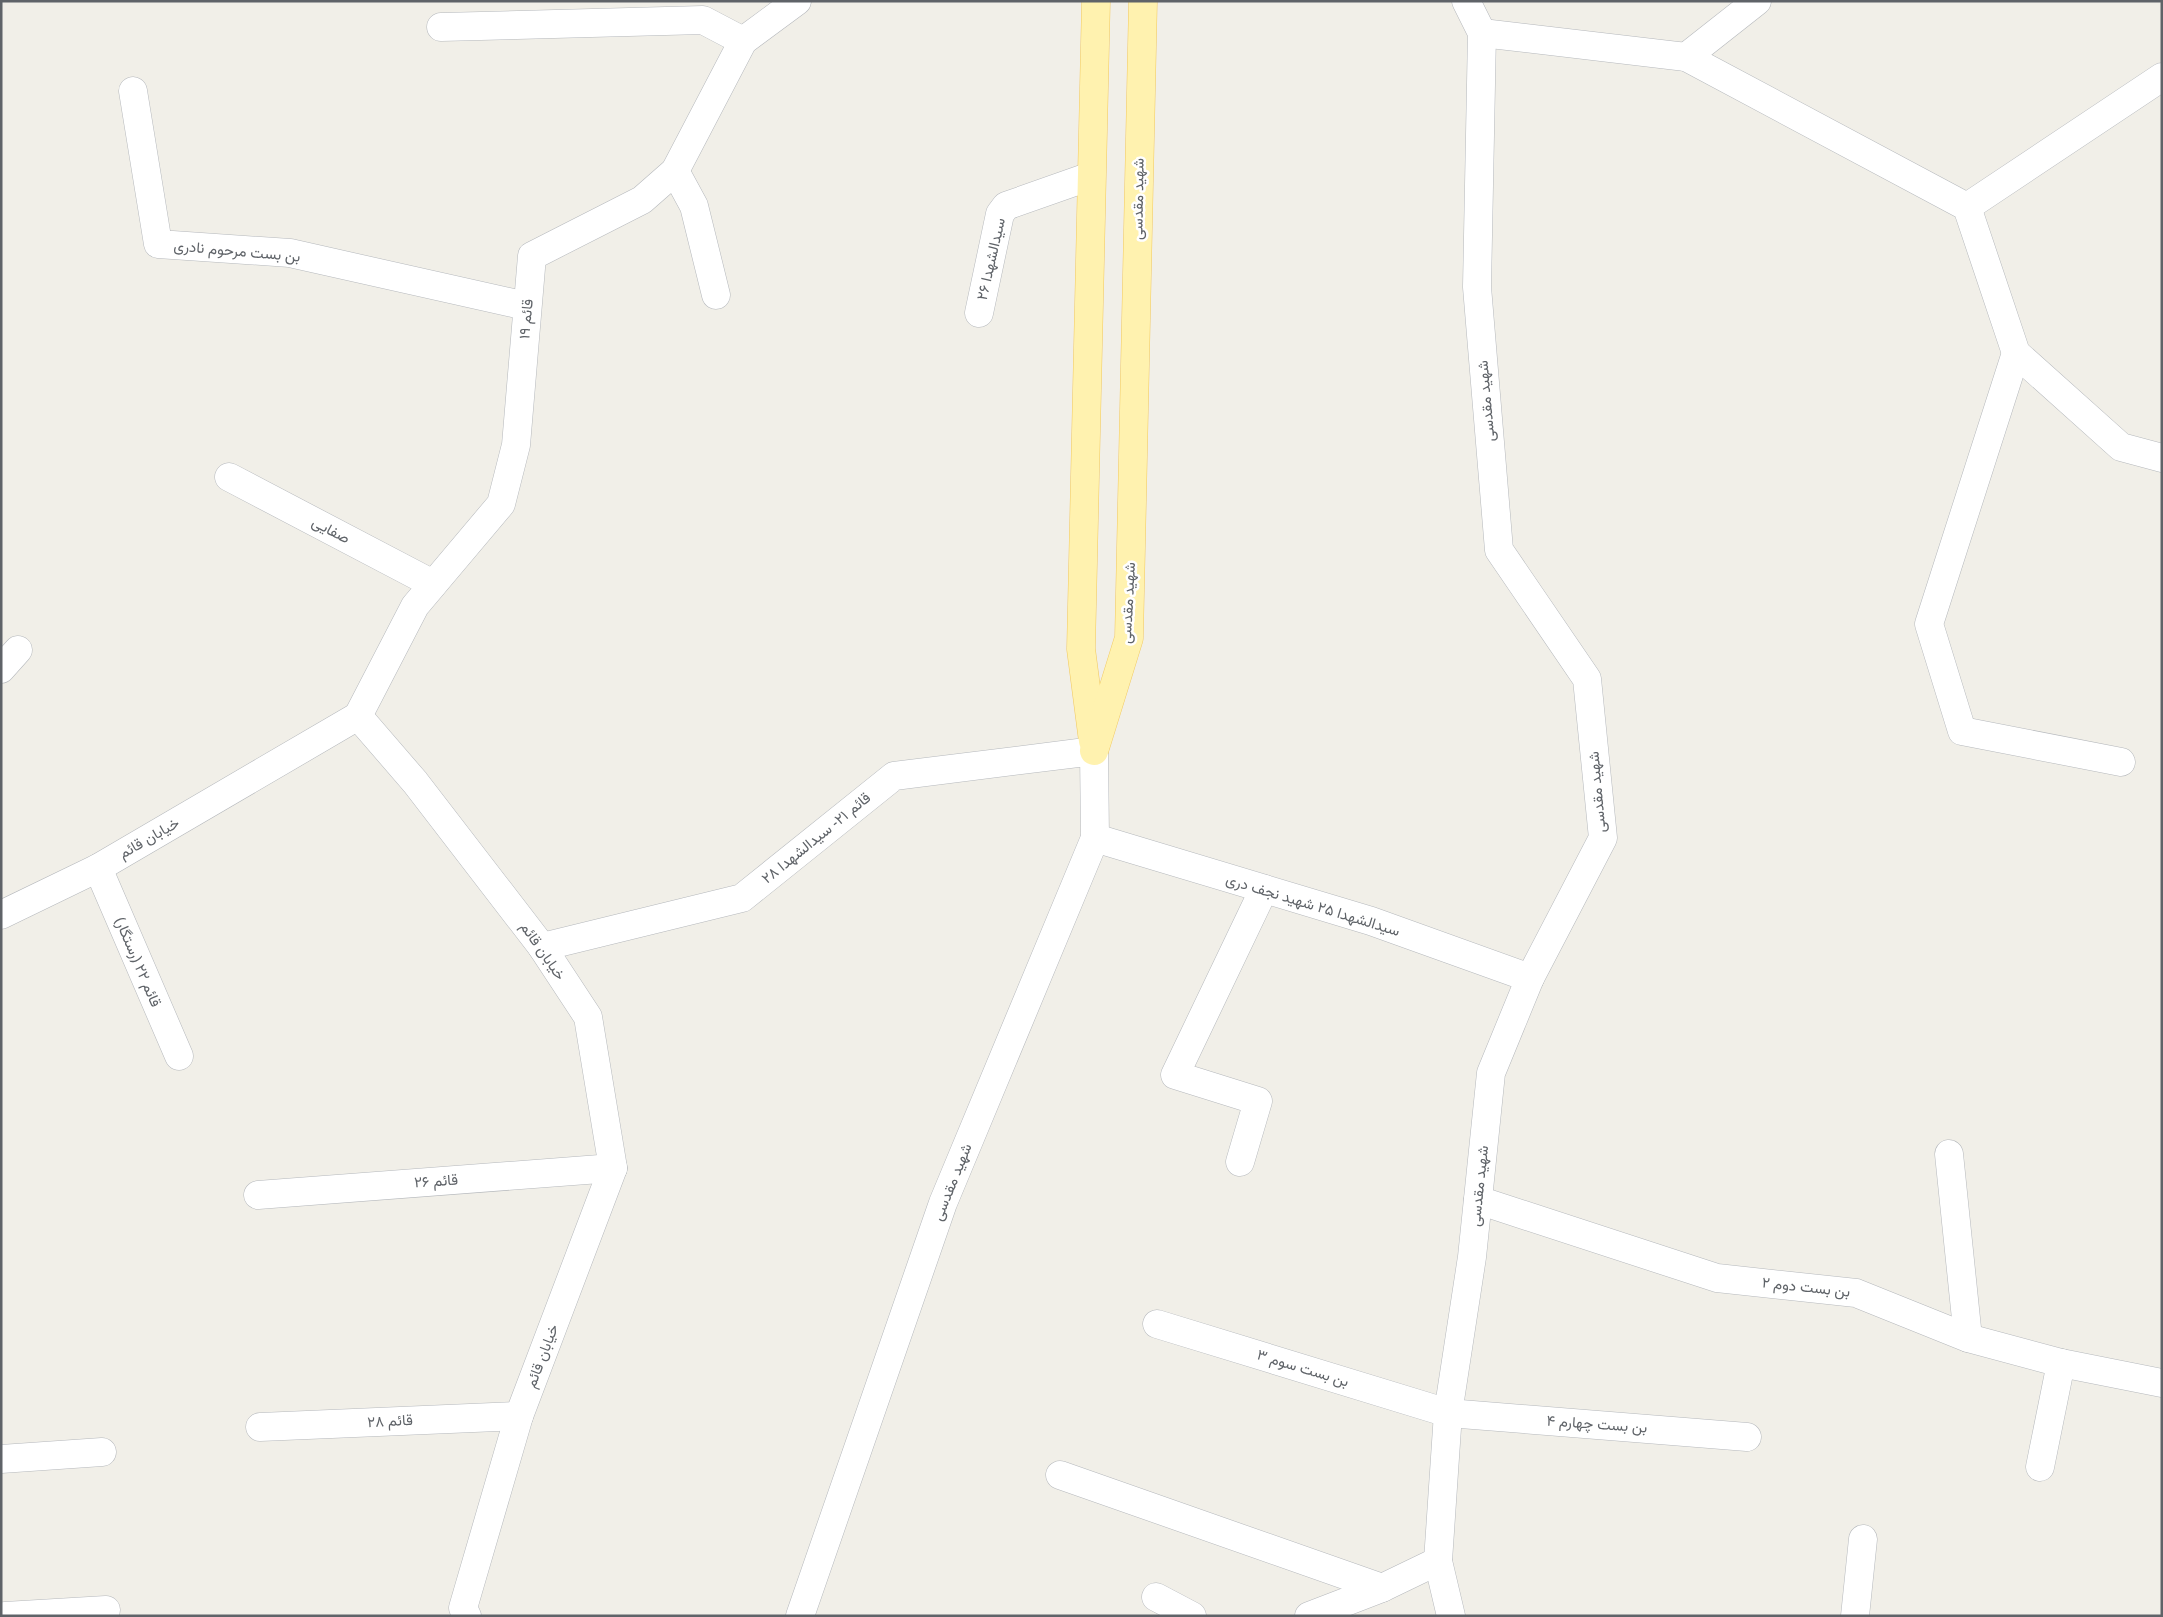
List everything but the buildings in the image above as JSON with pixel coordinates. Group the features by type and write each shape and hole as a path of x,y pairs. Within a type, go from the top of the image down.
{"main road":[{"name":"شهید مقدسی","path":"1094,751 1082,649 1096,1"},
{"name":"شهید مقدسی","path":"1094,751 1129,638 1142,1"}],"street":[{"name":"قائم ۱۹","path":"358,716 415,606 501,504 516,445 526,306 532,256 642,200 675,171 743,41 797,1"},
{"name":"شهید مقدسی","path":"1451,1616 1438,1561 1448,1413 1472,1257 1491,1073 1530,978 1603,838 1587,679 1499,550 1477,287 1482,33 1466,1"},
{"path":"1686,57 1757,1"},
{"path":"441,27 703,20 743,41"},
{"path":"1482,33 1686,57 1967,208 2016,353 2121,447 2162,458"},
{"path":"1967,208 2162,77"},
{"name":"بن بست مرحوم نادری","path":"133,91 158,244 290,253 526,306"},
{"path":"675,171 694,206 716,295"},
{"name":"سیدالشهدا ۲۶","path":"979,313 1000,214 1006,206 1091,176"},
{"path":"2016,353 1929,624 1962,731 2121,762"},
{"name":"صفایی","path":"229,477 433,584"},
{"name":"خیابان قائم","path":"1,915 98,868 358,716 415,782 542,947 588,1017 613,1168 519,1416 464,1608 467,1616"},
{"name":"شهید مقدسی","path":"800,1616 942,1203 1095,838 1094,751"},
{"name":"قائم ۲۱- سیدالشهدا ۲۸","path":"542,947 742,898 894,776 1094,751"},
{"name":"سیدالشهدا ۲۵ شهید نجف دری","path":"1095,838 1371,921 1530,978"},
{"name":"قائم ۲۲ (رستگار)","path":"98,868 178,1056"},
{"path":"1240,1162 1258,1101 1175,1075 1264,889"},
{"path":"1950,1154 1968,1338"},
{"name":"قائم ۲۶","path":"258,1195 613,1168"},
{"name":"بن بست دوم ۲","path":"1478,1200 1717,1278 1856,1293 1968,1338 2061,1362 2162,1382"},
{"name":"بن بست سوم ۳","path":"1157,1324 1448,1413"},
{"path":"2040,1467 2061,1362"},
{"name":"بن بست چهارم ۴","path":"1448,1413 1747,1436"},
{"name":"قائم ۲۸","path":"260,1427 519,1416"},
{"path":"1,1459 102,1452"},
{"path":"1060,1475 1382,1588"},
{"path":"1855,1616 1863,1539"},
{"path":"1309,1616 1382,1588 1438,1561"},
{"path":"1156,1597 1192,1616"},
{"path":"5,1616 106,1610"}]}
